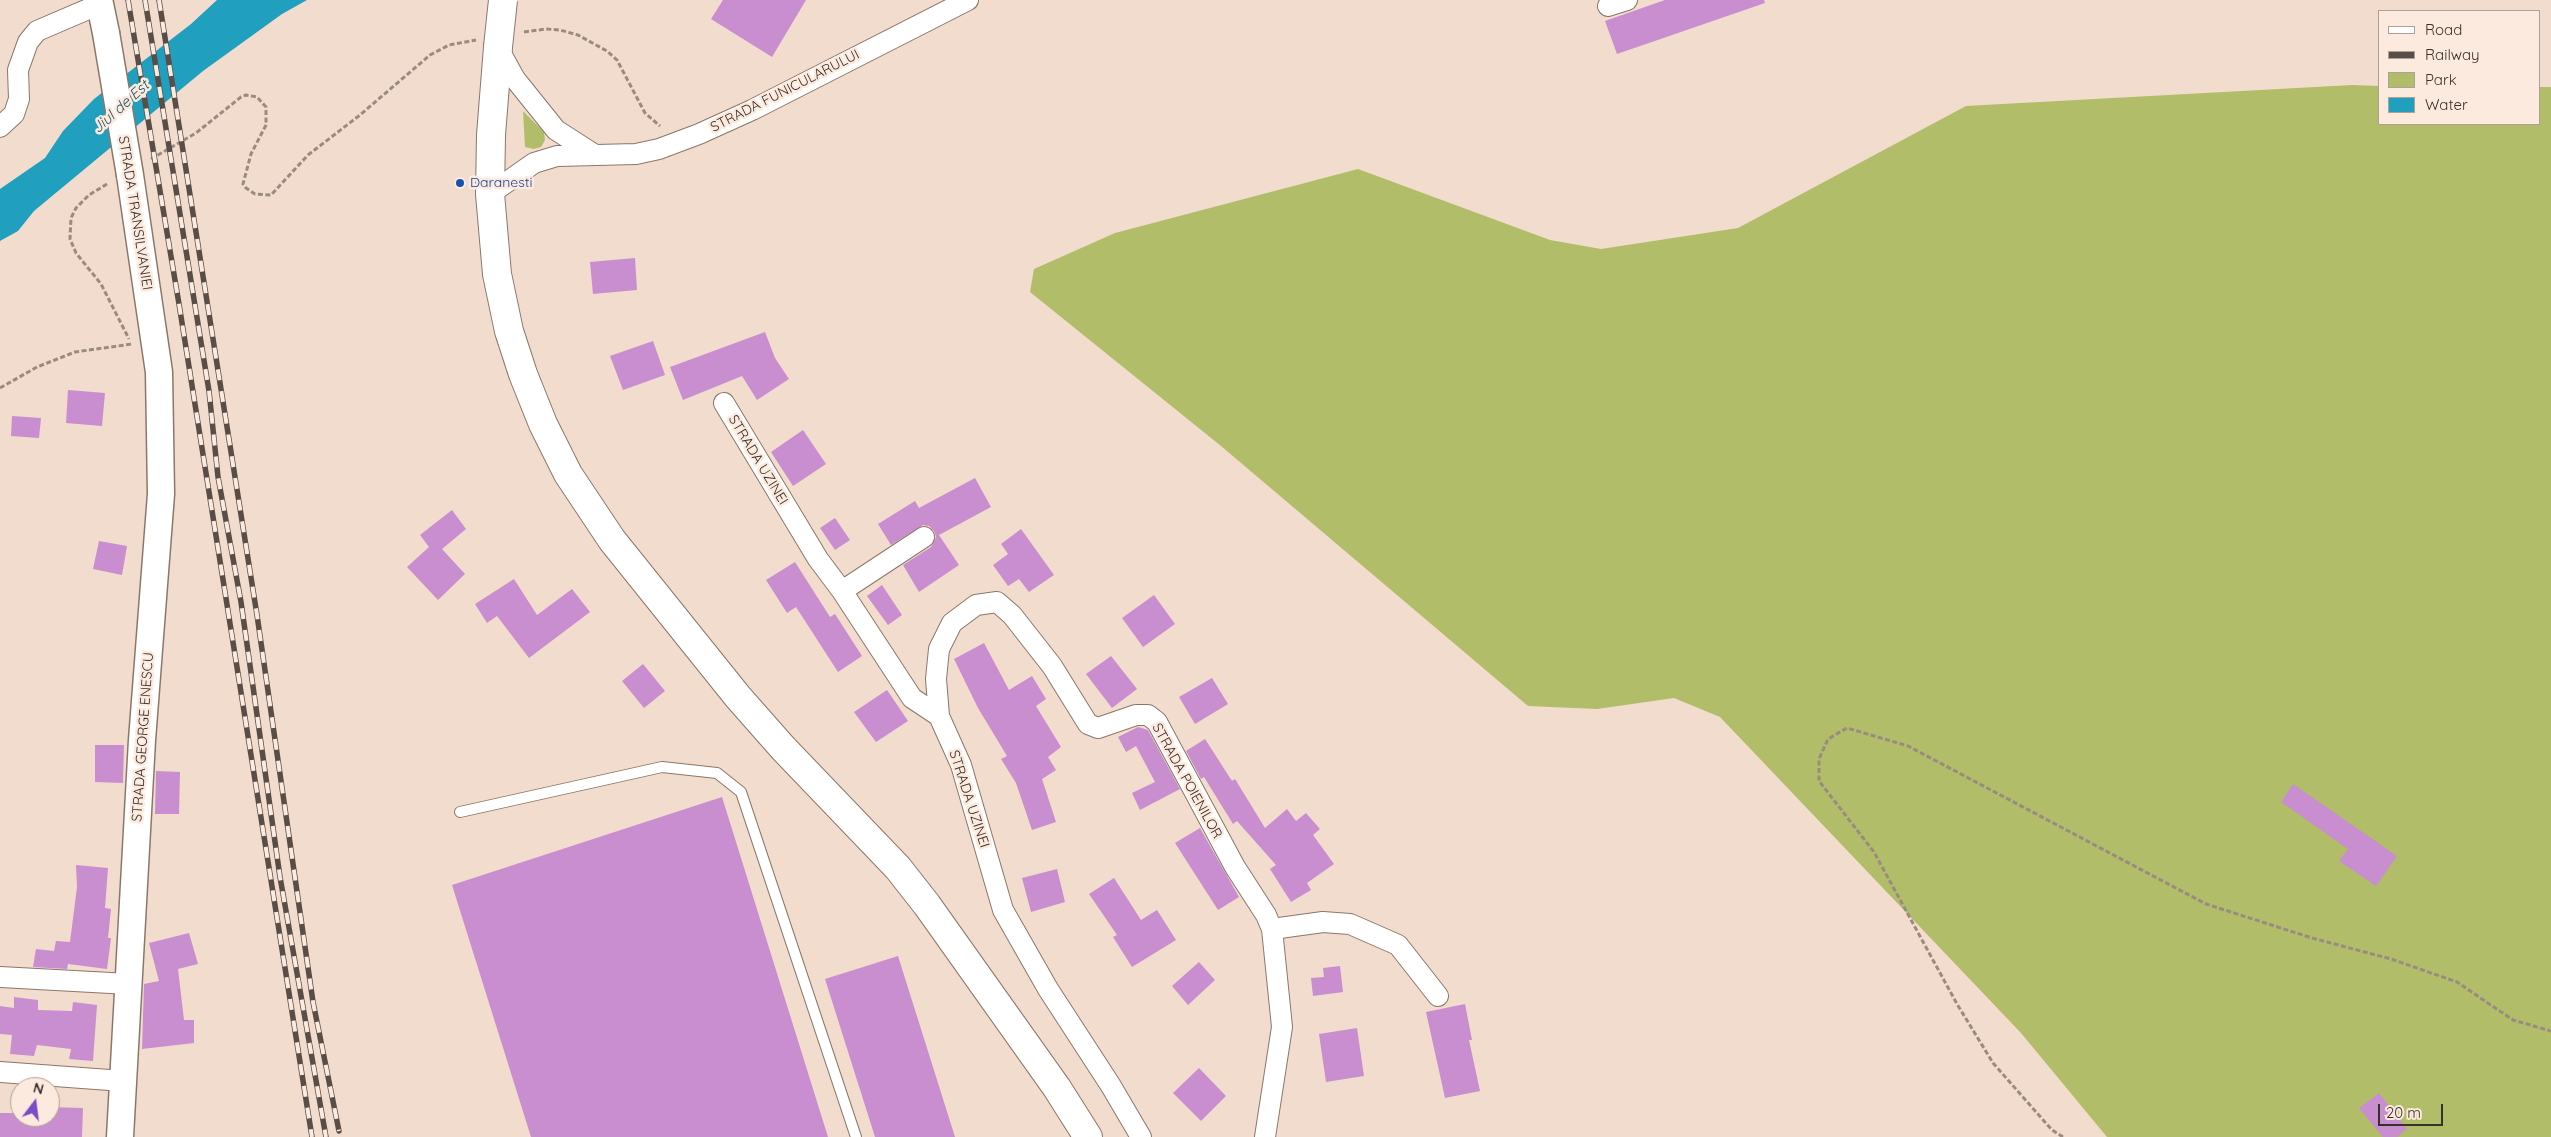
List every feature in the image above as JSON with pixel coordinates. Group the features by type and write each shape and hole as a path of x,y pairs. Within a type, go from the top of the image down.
{"main road":[{"path":"503,0 495,76 490,194 497,274 510,331 523,374 543,424 568,474 592,511 656,597 738,697 783,748 898,868 928,905 1057,1088 1088,1137"}],"street":[{"name":"STRADA FUNICULARULUI","path":"490,194 534,163 557,156 636,154 659,149 684,140 752,110 968,0"},
{"path":"0,127 14,114 18,98 18,70 23,53 37,31 99,2"},
{"name":"STRADA TRANSILVANIEI","path":"99,2 106,33 129,173 144,340"},
{"path":"499,40 515,80 556,130 595,155"},
{"name":"STRADA GEORGE ENESCU","path":"120,1137 142,740 161,494 159,372 144,340"},
{"name":"STRADA UZINEI","path":"724,403 818,559 842,590 912,698 938,716 961,765 1003,910 1048,989 1111,1086 1141,1137"},
{"path":"842,590 924,537"},
{"name":"STRADA POIENILOR","path":"938,716 936,679 939,649 952,623 976,605 997,602 1012,615 1052,666 1080,716 1088,724 1098,728 1136,715 1148,715 1157,722 1235,867 1272,929 1282,1027 1265,1137"},
{"path":"1272,929 1323,922 1350,924 1398,945 1438,996"},
{"path":"0,977 129,984"},
{"path":"0,1072 123,1080"}],"lane":[{"path":"460,812 662,767 717,774 740,792 856,1137"}],"path":[{"path":"159,372 148,356 144,340 76,253 70,240 71,218 76,208 90,195 196,133 241,97 246,95 257,97 266,106 266,125 251,154 244,184 246,188 255,194 271,195 308,155 360,116 435,51 455,43 499,40 546,29 560,30 594,42 617,60 651,120 684,140"},
{"path":"0,388 38,367 75,352 144,340"},
{"path":"2063,1137 2052,1130 1993,1063 1957,1004 1874,852 1819,781 1819,759 1828,739 1847,728 1908,746 2206,904 2312,938 2391,959 2457,982 2513,1020 2551,1031"}],"green space":[{"path":"2352,85 2378,86 2378,125 2541,125 2541,87 2551,87 2551,1137 2107,1137 2021,1033 1720,717 1674,698 1597,709 1528,706 1221,446 1030,292 1034,269 1115,233 1358,169 1550,240 1601,249 1738,228 1966,106"},
{"path":"523,111 544,132 545,140 541,147 534,149 525,147"}],"water":[{"name":"Jiul de Est","path":"217,0 307,0 282,14 203,71 34,211 18,231 0,241 0,189 45,158 63,131 94,99 191,24"}],"building":[{"path":"723,0 806,0 772,57 711,19"},
{"path":"1665,0 1764,0 1765,3 1617,54 1605,21"},
{"path":"635,258 637,290 593,294 590,262"},
{"path":"765,332 775,358 789,379 757,400 742,376 683,400 670,367"},
{"path":"653,341 665,375 623,390 610,356"},
{"path":"68,390 105,393 102,426 66,423"},
{"path":"12,416 41,418 39,438 11,436"},
{"path":"803,430 826,464 793,486 771,452"},
{"path":"975,478 991,507 939,535 959,565 919,592 903,565 931,547 936,537 934,531 929,526 923,525 891,545 878,524 915,501 919,508"},
{"path":"452,510 466,529 442,549 465,574 438,600 407,567 429,547 420,535"},
{"path":"835,518 850,540 835,550 820,528"},
{"path":"1021,529 1054,575 1029,592 1019,579 1008,586 993,565 1008,554 1001,544"},
{"path":"99,541 127,546 122,575 93,569"},
{"path":"795,562 830,617 835,614 862,656 838,672 796,607 787,613 766,580"},
{"path":"514,579 537,615 572,589 590,612 529,658 497,616 487,623 475,604"},
{"path":"882,585 902,615 888,625 867,596"},
{"path":"1154,595 1175,624 1143,647 1122,618"},
{"path":"984,643 1009,690 1032,676 1046,699 1036,706 1061,747 1048,757 1056,770 1042,779 1056,822 1032,830 1016,783 1001,759 1007,756 978,708 954,659"},
{"path":"1111,656 1137,689 1112,708 1086,674"},
{"path":"643,664 665,691 644,708 622,681"},
{"path":"1212,678 1228,704 1195,724 1179,697"},
{"path":"887,690 908,721 876,742 854,712"},
{"path":"1138,727 1148,730 1180,789 1140,810 1132,793 1155,782 1136,746 1126,752 1118,737"},
{"path":"1205,739 1232,781 1235,779 1265,828 1287,809 1296,821 1306,813 1320,829 1313,835 1334,864 1307,883 1311,890 1291,902 1270,869 1276,865 1237,821 1233,824 1204,777 1201,779 1186,751"},
{"path":"95,745 124,745 123,783 95,782"},
{"path":"156,771 180,772 179,814 155,814"},
{"path":"2293,784 2397,856 2376,886 2339,861 2348,849 2281,802"},
{"path":"722,797 828,1137 531,1137 452,885"},
{"path":"1200,828 1239,897 1218,910 1175,843"},
{"path":"76,865 108,868 105,908 111,909 108,938 111,938 107,969 68,964 67,969 33,967 36,949 54,951 56,941 70,942 77,887"},
{"path":"1057,869 1065,902 1031,912 1022,878"},
{"path":"1114,878 1141,920 1157,910 1176,940 1132,967 1113,937 1117,935 1089,894"},
{"path":"189,933 198,964 178,969 184,1020 194,1020 194,1043 142,1049 144,984 159,981 149,943"},
{"path":"898,956 955,1137 875,1137 825,979"},
{"path":"1199,962 1215,980 1188,1005 1172,986"},
{"path":"1340,966 1343,992 1313,996 1311,978 1324,977 1323,968"},
{"path":"14,997 38,1000 38,1010 72,1011 73,1002 97,1005 93,1061 69,1059 71,1049 37,1045 34,1056 10,1054 12,1035 0,1034 0,1006 14,1008"},
{"path":"1465,1004 1472,1040 1469,1040 1480,1091 1445,1098 1426,1012"},
{"path":"1357,1028 1364,1076 1326,1082 1319,1034"},
{"path":"1199,1068 1226,1096 1201,1121 1173,1093"},
{"path":"2379,1093 2407,1129 2397,1137 2383,1137 2359,1108"},
{"path":"60,1107 83,1108 82,1137 0,1137 0,1113 10,1113 10,1127 60,1127"}],"railway":[{"path":"128,0 179,304 312,1137"},
{"path":"145,0 209,391 218,477 241,602 280,877 326,1137"},
{"path":"159,0 257,615 313,1002 339,1131"}],"place":[{"name":"Daranesti","path":"460,183"}]}
